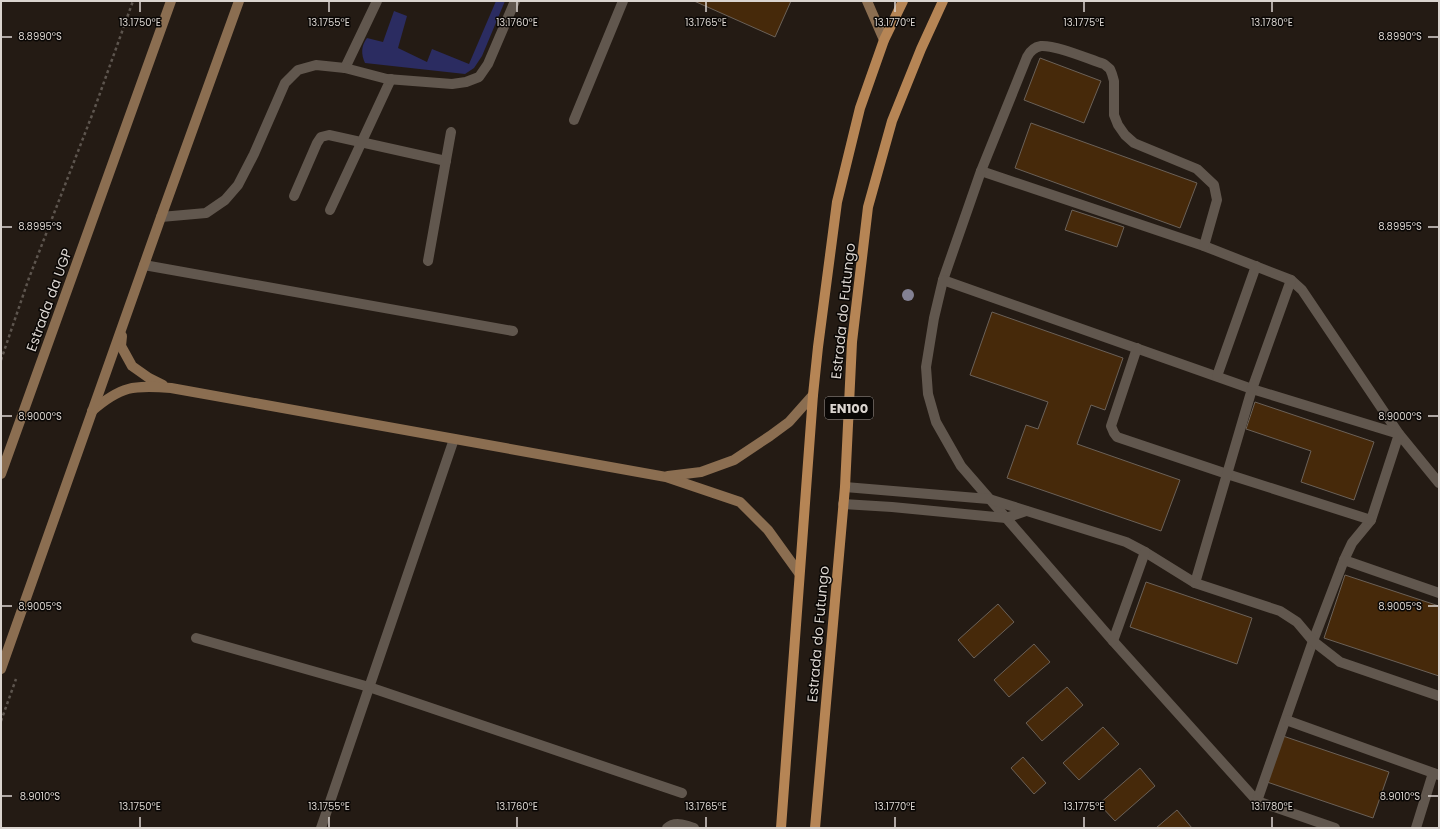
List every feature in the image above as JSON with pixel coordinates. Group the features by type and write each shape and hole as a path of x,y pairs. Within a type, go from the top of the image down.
{"main road":[{"name":"Estrada da UGP","path":"1,474 171,1"},
{"path":"1,669 144,264 239,1"},
{"path":"867,1 884,40"},
{"name":"Estrada do Futungo","path":"782,828 813,395 837,202 860,108 884,40 903,1"},
{"name":"Estrada do Futungo","path":"815,828 845,487 852,342 868,207 892,121 921,48 943,1"},
{"path":"123,323 121,346 132,366 149,378 170,388"},
{"path":"92,411 107,398 123,389 146,386 170,388 666,477 740,502 768,530 800,573"},
{"path":"666,477 701,472 734,460 788,422 813,395"}],"street":[{"path":"345,68 377,1"},
{"path":"161,217 206,213 224,200 238,185 254,154 285,84 298,70 316,65 345,68 391,79 452,84 466,82 479,77 488,64 515,1"},
{"path":"574,120 623,1"},
{"path":"1204,246 1217,200 1214,185 1197,169 1134,143 1125,136 1114,115 1114,81 1110,69 1104,64 1052,47 1040,46 1031,50 1027,56 981,171 943,280 934,318 926,367 928,394 936,422 961,466 1113,641 1257,801 1335,828"},
{"path":"330,210 391,79"},
{"path":"428,261 451,132"},
{"path":"294,196 321,137 329,136 446,161"},
{"path":"981,171 1204,246 1291,280 1302,290 1399,434 1439,483"},
{"path":"144,264 513,331"},
{"path":"1217,376 1256,266"},
{"path":"943,280 1252,389 1399,434"},
{"path":"1195,583 1252,389 1291,280"},
{"path":"1137,348 1111,426 1114,434 1227,474 1371,520"},
{"path":"1257,801 1313,641 1344,560 1352,543 1371,520 1399,434"},
{"path":"321,828 454,439"},
{"path":"845,487 989,499 1126,542 1195,583 1280,611 1297,622 1313,641 1340,662 1439,696"},
{"path":"843,504 892,507 1006,518 1026,510"},
{"path":"1113,641 1145,552"},
{"path":"1344,560 1439,593"},
{"path":"196,638 369,687 682,793"},
{"path":"1286,720 1436,774 1416,828"},
{"path":"667,828 676,824 694,828"}],"path":[{"path":"1,360 29,278 94,110 133,1"}],"shaded area":[{"path":"496,1 505,1 482,56 474,68 465,74 365,63 362,50 365,41 367,38 383,42 394,11 407,16 398,48 427,62 432,49 469,64"}],"building":[{"path":"694,1 791,1 775,37"},
{"path":"1040,58 1101,81 1084,123 1024,100"},
{"path":"1031,123 1197,183 1180,228 1015,168"},
{"path":"1072,210 1124,227 1117,247 1065,230"},
{"path":"992,312 1123,358 1105,410 1091,405 1077,444 1180,480 1161,531 1007,478 1026,425 1038,429 1048,402 970,375"},
{"path":"1255,402 1374,442 1354,500 1301,482 1311,451 1246,429"},
{"path":"1345,575 1439,606 1439,676 1324,638"},
{"path":"1146,582 1252,618 1237,664 1130,627"},
{"path":"998,604 1014,622 974,658 958,640"},
{"path":"1034,644 1050,662 1009,697 994,680"},
{"path":"1067,687 1083,705 1042,741 1026,723"},
{"path":"1103,727 1119,744 1079,780 1063,763"},
{"path":"1283,736 1389,772 1373,818 1267,782"},
{"path":"1023,757 1046,783 1034,794 1011,768"},
{"path":"1140,768 1155,786 1115,821 1099,804"},
{"path":"1177,810 1192,828 1156,828"}]}
